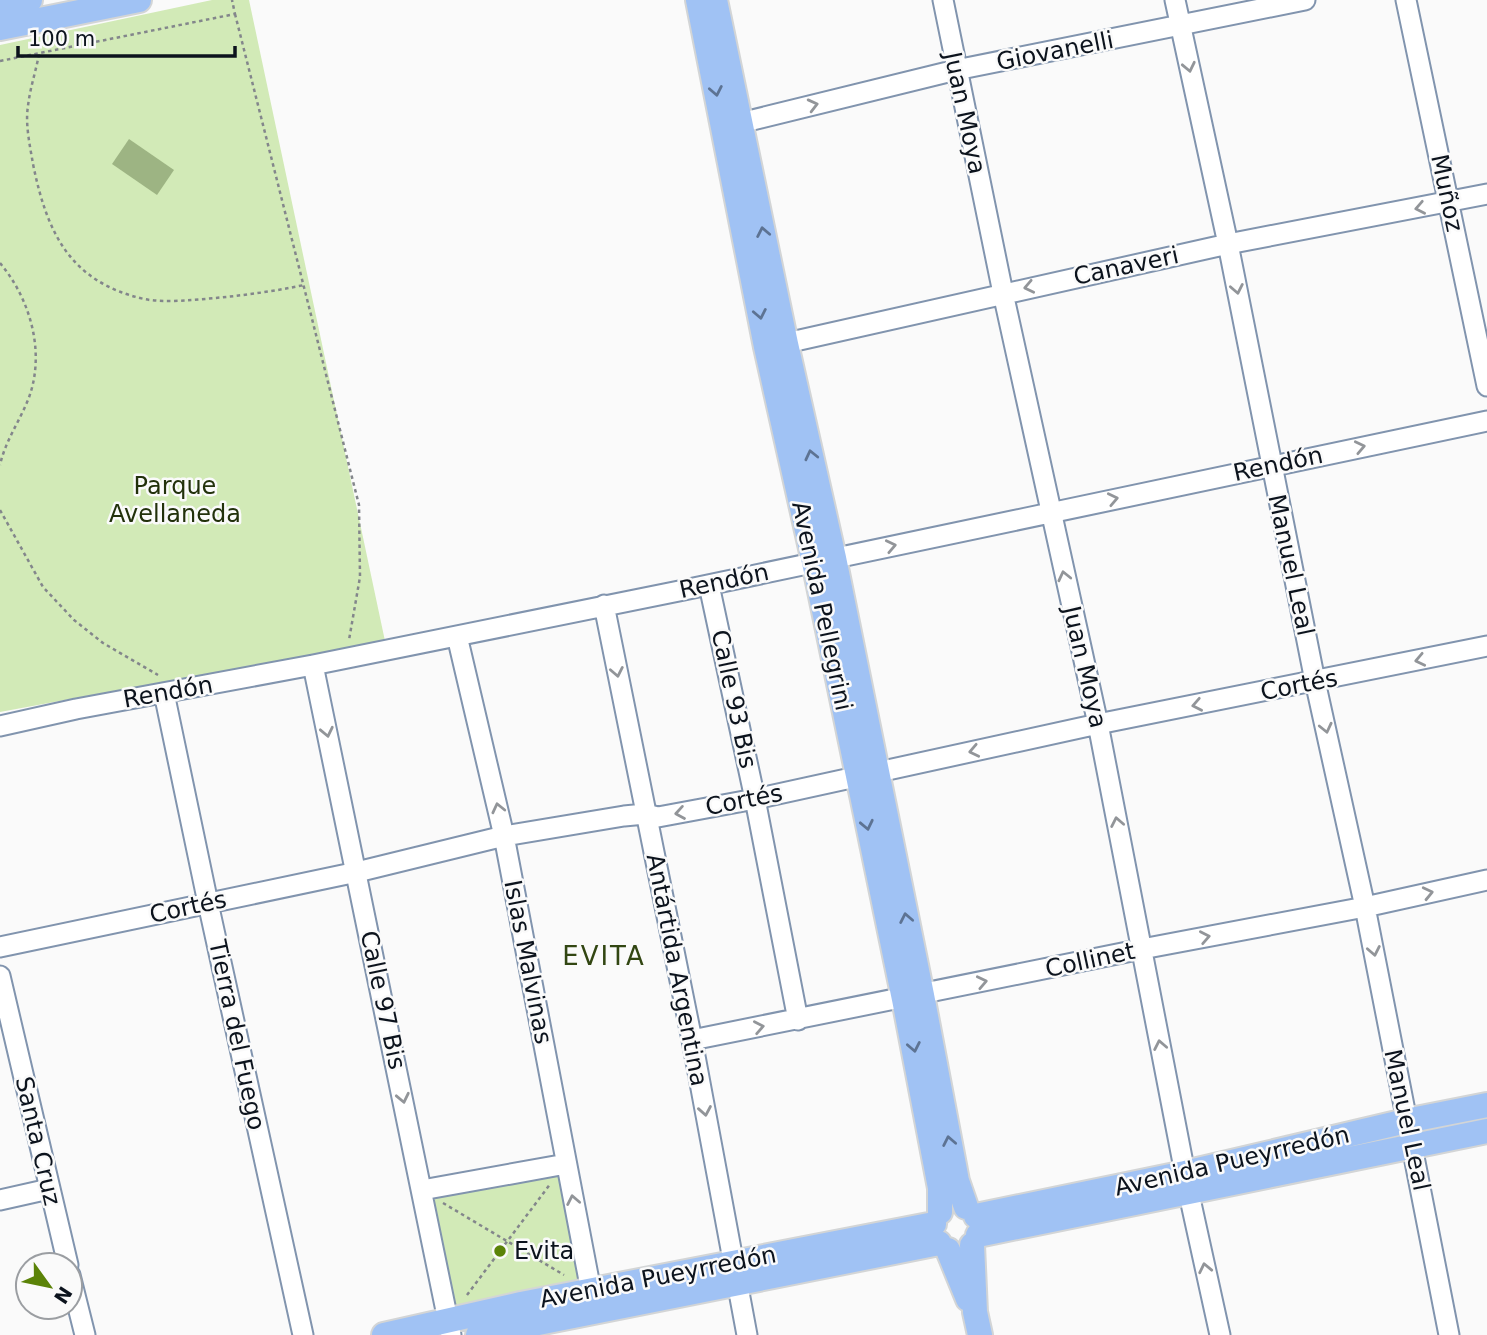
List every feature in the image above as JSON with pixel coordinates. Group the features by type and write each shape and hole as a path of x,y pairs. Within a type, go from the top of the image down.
{"main road":[{"path":"0,6 30,0"},
{"path":"0,28 139,0"},
{"name":"Avenida Pellegrini","path":"698,0 732,125"},
{"name":"Avenida Pellegrini","path":"715,0 732,125 776,346 824,560 913,997 957,1181 973,1226 977,1324"},
{"name":"Avenida Pellegrini","path":"913,997 940,1188 940,1232 977,1324"},
{"name":"Avenida Pueyrredón","path":"1187,1183 1406,1121 1487,1105"},
{"name":"Avenida Pueyrredón","path":"973,1226 1187,1183 1487,1132"},
{"path":"954,1205 973,1226 962,1251 940,1232 954,1205"},
{"name":"Avenida Pueyrredón","path":"478,1335 734,1273 940,1232"},
{"name":"Avenida Pueyrredón","path":"384,1335 525,1322 591,1291 734,1273"}],"street":[{"name":"Juan Moya","path":"943,0 1050,513 1098,724 1187,1183 1220,1335"},
{"name":"Manuel Leal","path":"1175,0 1228,244 1315,681 1366,907 1449,1335"},
{"name":"Giovanelli","path":"732,125 956,70 1306,0"},
{"name":"Muñoz","path":"1406,0 1487,386"},
{"name":"Canaveri","path":"776,346 1228,244 1487,194"},
{"name":"Rendón","path":"0,726 164,686 313,665 709,585 1487,421"},
{"name":"Calle 93 Bis","path":"709,585 755,799 798,1020"},
{"name":"Antártida Argentina","path":"604,605 692,1040 747,1335"},
{"name":"Islas Malvinas","path":"457,636 504,836 591,1291"},
{"name":"Cortés","path":"0,947 357,872 504,836 645,814 658,817 755,799 1098,724 1487,646"},
{"name":"Calle 97 Bis","path":"313,665 449,1328"},
{"name":"Tierra del Fuego","path":"164,686 208,903 303,1335"},
{"name":"Collinet","path":"692,1040 1142,949 1366,907 1487,880"},
{"name":"Santa Cruz","path":"0,976 64,1251"},
{"path":"422,1190 566,1164"},
{"path":"0,1200 49,1189"}],"path":[{"path":"232,0 359,505 360,577 347,647"},
{"path":"0,61 235,14"},
{"path":"40,54 27,108 38,191 63,250 88,274 118,290 145,299 176,301 261,294 304,285"},
{"path":"0,263 27,305 34,337 36,371 29,397 2,453 0,465"},
{"path":"0,510 43,587 74,620 164,686"},
{"path":"449,1328 508,1241 566,1164"},
{"path":"422,1190 591,1291"}],"green space":[{"name":"Parque Avellaneda","path":"212,0 249,0 385,641 0,712 0,45"},
{"path":"557,1170 580,1284 454,1306 434,1203 436,1195"}],"shaded area":[{"path":"129,139 174,170 157,195 112,164"}],"place":[{"name":"Evita","path":"500,1251"}],"district":[{"name":"EVITA","path":"604,956"}]}
